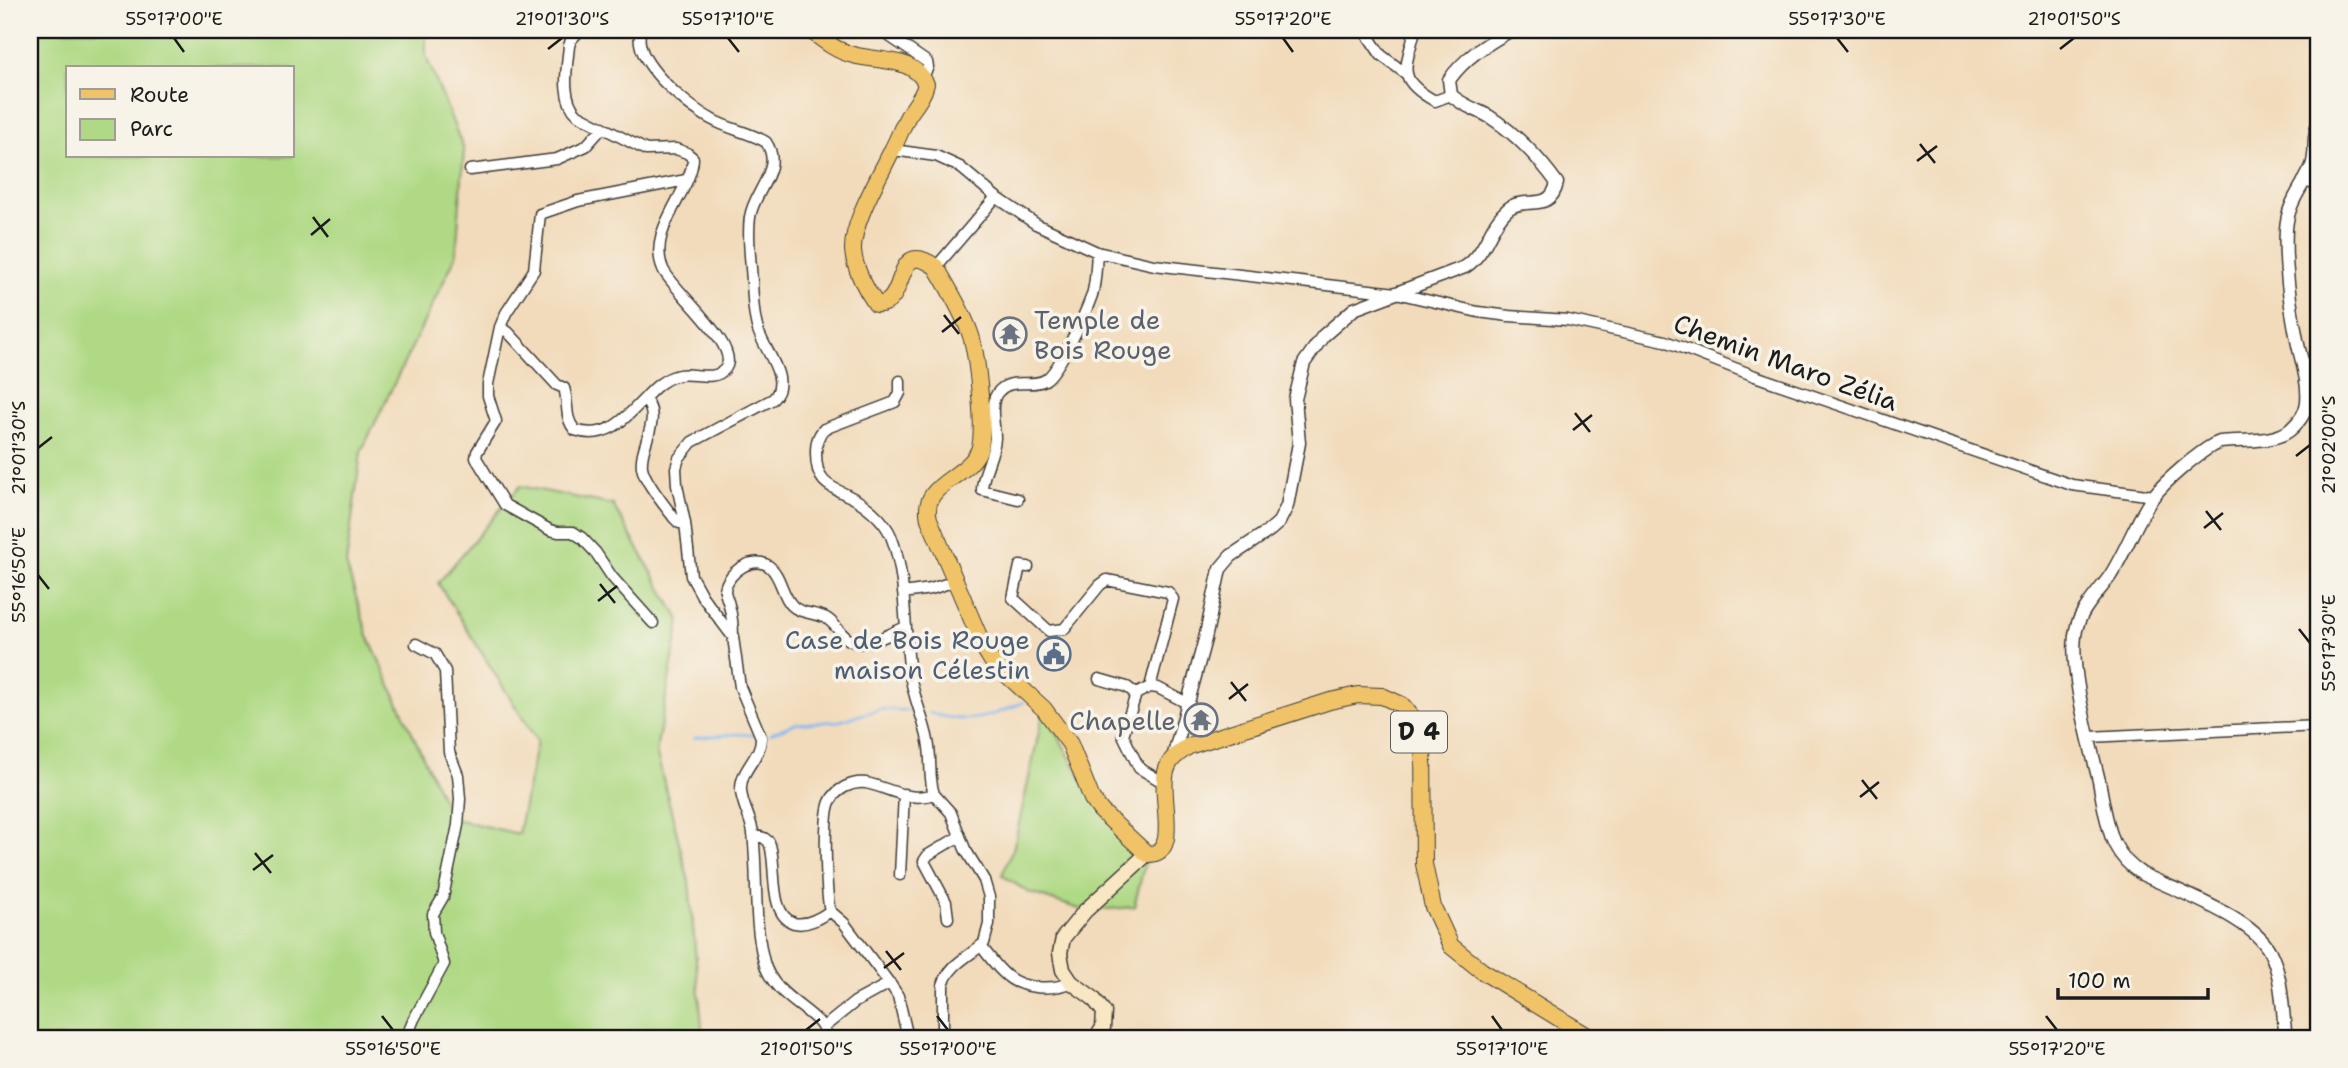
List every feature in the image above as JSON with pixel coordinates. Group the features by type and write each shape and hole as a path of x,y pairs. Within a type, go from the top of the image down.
{"main road":[{"path":"810,30 835,48 852,55 904,64 923,76 926,84 924,93 908,116 872,190 856,231 853,249 876,304 891,302 905,266 911,261 919,258 936,267 971,335 982,432 979,451 969,466 934,492 927,506 929,519 978,636 992,661 1050,716 1070,744 1092,799 1101,811 1147,854"},
{"name":"D 4","path":"1174,758 1189,746 1331,701 1358,695 1382,696 1402,705 1416,722 1423,742 1424,864 1433,907 1451,946 1482,971 1585,1036"},
{"path":"1096,1038 1102,1028 1104,1012 1093,998 1071,982 1063,970 1060,953 1063,938 1085,911 1147,854 1156,854 1165,848 1168,837 1163,799 1164,783 1166,771 1174,758"}],"street":[{"path":"500,327 508,332 557,385 564,388 569,424 581,432 608,429 620,424 654,388 671,378 688,374 718,375 725,370 728,363 729,356 718,337 662,267 659,249 661,239 667,219 686,180 692,158 676,149 646,150 578,115 569,105 566,82 569,46 580,30"},
{"path":"641,30 640,47 646,60 667,84 705,116 766,142 773,158 772,167 750,215 750,231 757,328 778,373 779,390 773,399 702,435 685,449 676,468 691,576 702,596 733,637"},
{"path":"883,30 928,62 923,76"},
{"path":"1364,30 1381,55 1405,73 1410,84 1435,101 1451,95"},
{"path":"1405,73 1415,30"},
{"path":"1174,758 1222,565 1279,522 1287,506 1299,443 1295,399 1304,363 1323,336 1354,309 1465,267 1478,257 1506,211 1522,203 1538,203 1555,193 1557,183 1522,144 1489,117 1462,104 1451,95 1449,80 1458,67 1484,46 1511,30"},
{"path":"2286,1038 2272,955 2257,934 2234,918 2142,874 2125,861 2109,830 2078,682 2075,647 2076,627 2110,576 2154,496 2176,474 2213,445 2286,435 2306,410 2307,389 2286,270 2288,216 2294,196 2312,165 2318,124"},
{"path":"470,170 557,159 586,146 603,127"},
{"name":"Chemin Maro Zélia","path":"893,150 936,156 967,172 996,197 1036,224 1097,252 1143,263 1396,293 1478,312 1569,320 1665,341 1768,381 2072,485 2154,496"},
{"path":"653,623 611,578 596,553 582,538 573,532 550,530 505,505 476,458 496,421 488,397 488,384 500,327 534,270 540,214 578,201 686,180"},
{"path":"2303,181 2318,185"},
{"path":"936,267 996,197"},
{"path":"1018,499 982,490 994,451 993,405 996,393 1004,386 1014,383 1047,379 1054,371 1092,294 1097,252"},
{"path":"900,381 900,393 895,402 824,429 819,434 816,452 818,472 827,486 857,500 888,530 903,593 904,628 914,688 929,743 929,773 934,794 951,813 973,864 984,880 989,897 987,938 981,946 967,954 945,978 943,1038"},
{"path":"644,399 652,411 642,464 644,473 674,518 679,523 685,523"},
{"path":"890,983 855,1002 825,1033 820,1021 779,990 768,973 755,905 753,835 741,790 750,762 761,744 761,737 740,687 725,592 727,582 737,570 753,562 765,564 772,569 789,602 795,608 825,617 855,643 866,643 904,628"},
{"path":"1028,567 1020,566 1013,598 1049,631 1064,629 1107,580 1168,592 1173,598 1150,687"},
{"path":"903,593 931,589 955,581"},
{"path":"406,1038 444,964 434,932 433,914 443,897 458,825 460,799 458,775 449,752 445,671 435,654 416,644"},
{"path":"1099,679 1126,687 1136,694"},
{"path":"1164,783 1139,768 1123,735 1136,694 1150,687 1158,688 1186,703"},
{"path":"2089,737 2318,726"},
{"path":"908,1038 898,996 844,923 830,911 827,811 834,796 848,785 857,783 918,799 934,794"},
{"path":"900,875 904,794"},
{"path":"753,835 764,838 771,846 779,909 786,919 799,924 806,923 830,911"},
{"path":"948,918 946,902 924,860 960,836"},
{"path":"981,946 1008,977 1026,985 1062,986 1071,982"}],"green space":[{"path":"30,30 426,30 426,56 464,150 456,256 361,452 346,564 368,636 451,818 518,834 537,741 438,583 520,486 613,505 680,621 656,751 689,882 703,1038 30,1038"},
{"path":"1044,709 1092,799 1147,854 1134,907 1085,911 1028,892 1002,875 1014,846"}],"waterway":[{"path":"930,713 956,719 978,718 1024,702"},
{"path":"770,734 794,724 840,721 881,709 912,711"},
{"path":"1056,713 1077,741"},
{"path":"694,738 754,735"}],"place":[{"name":"Temple de Bois Rouge","path":"1010,334"},
{"name":"Case de Bois Rouge maison Célestin","path":"1054,654"},
{"name":"Chapelle","path":"1201,720"}]}
